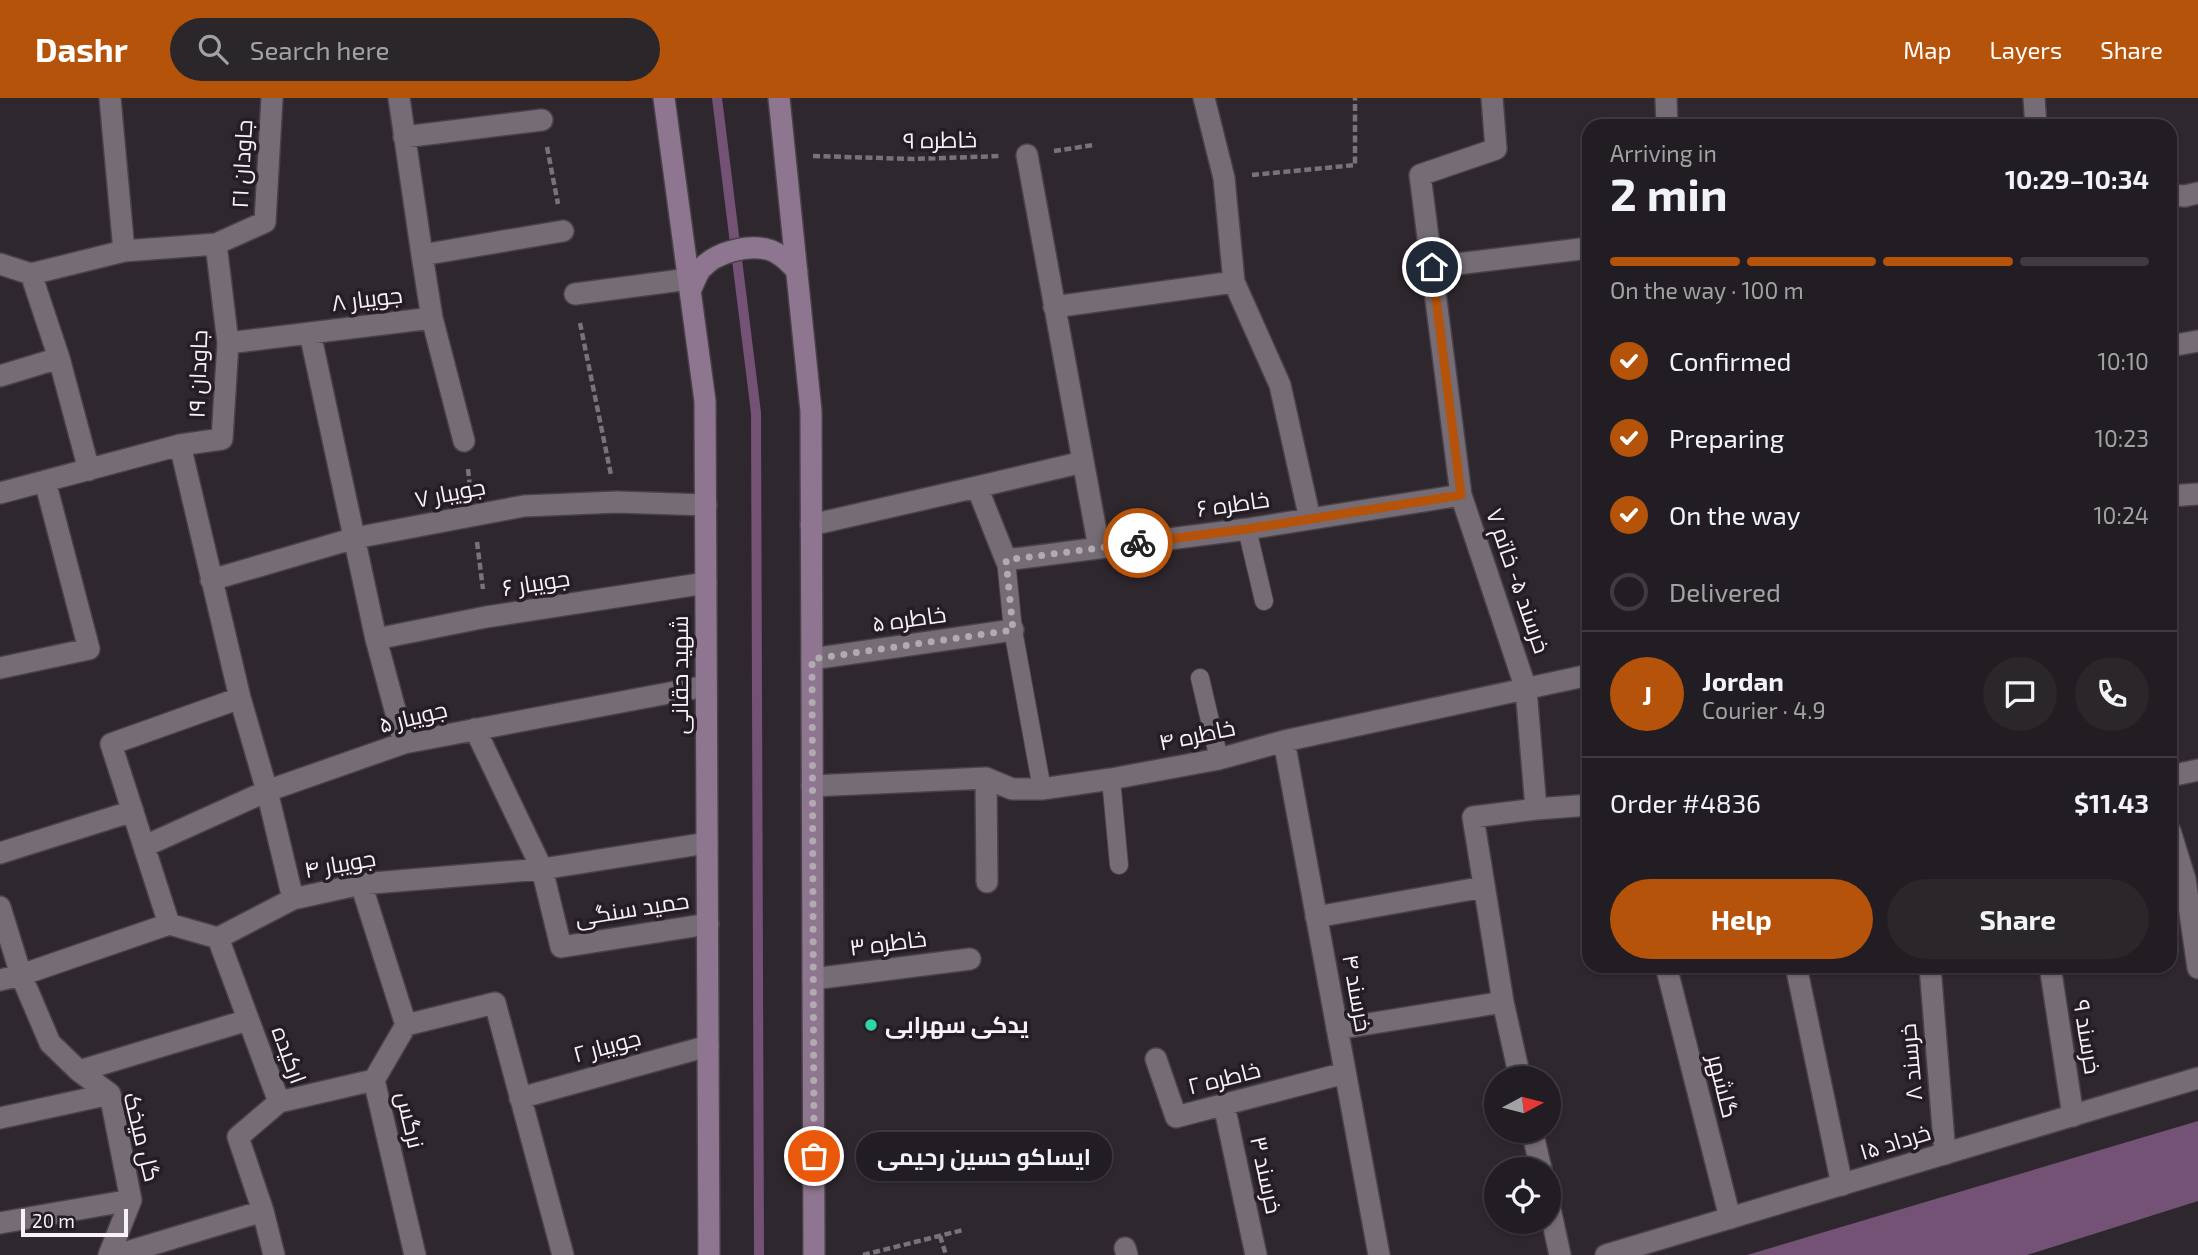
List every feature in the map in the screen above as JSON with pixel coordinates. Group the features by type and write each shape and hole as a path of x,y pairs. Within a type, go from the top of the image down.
{"main road":[{"name":"شهید حقانی","path":"664,98 705,401 709,1255"},
{"path":"779,98 811,411 814,1255"},
{"path":"689,285 702,267 722,254 746,249 768,249 785,259 797,271"}],"street":[{"path":"110,98 124,251"},
{"name":"جاودان ۲۱","path":"216,244 265,222 272,98"},
{"path":"399,98 422,255"},
{"path":"1204,98 1224,178 1234,282 1280,385 1310,519"},
{"name":"خرسند ۵- خاتم ۷","path":"1492,98 1496,149 1420,175 1461,495 1526,688 1535,809"},
{"path":"1666,98 1667,119"},
{"path":"2034,98 2036,119"},
{"path":"404,137 542,120"},
{"path":"1027,155 1099,548"},
{"path":"2177,195 2198,193"},
{"name":"جویبار ۸","path":"229,343 432,318 422,255 563,231"},
{"path":"0,264 31,274 124,251 216,244"},
{"name":"جاودان ۱۹","path":"216,244 229,343 222,439 180,445 240,698 267,790"},
{"path":"1432,267 1582,249"},
{"path":"31,274 59,358 89,470"},
{"path":"1054,307 1234,282"},
{"path":"575,294 689,285"},
{"path":"432,318 464,441"},
{"path":"310,333 376,639 404,743"},
{"path":"2177,345 2198,341"},
{"path":"0,376 59,358"},
{"path":"0,493 180,445"},
{"path":"811,525 1083,462"},
{"path":"0,668 89,649 45,481"},
{"path":"977,487 1006,560"},
{"path":"2177,496 2198,494"},
{"name":"خاطره ۶","path":"1006,560 1247,529 1461,495"},
{"name":"جویبار ۷","path":"211,580 355,538 524,506 617,502 706,505"},
{"name":"جویبار ۶","path":"376,639 486,617 706,583"},
{"name":"خاطره ۵","path":"812,659 1013,630"},
{"name":"خاطره ۴","path":"812,786 986,778 1012,789 1042,789 1219,759 1284,741 1582,676"},
{"name":"جویبار ۵","path":"145,846 267,790 404,743 706,686"},
{"path":"169,924 111,744 240,698"},
{"path":"475,729 542,869"},
{"name":"خرسند ۴","path":"1284,741 1379,1255"},
{"path":"2177,774 2198,770"},
{"path":"986,778 987,882"},
{"path":"267,790 293,899"},
{"path":"1517,1066 1503,1002 1473,817 1582,806"},
{"path":"0,853 132,811"},
{"name":"جویبار ۴","path":"218,939 293,899 361,884 542,869 707,843"},
{"path":"2177,853 2185,879 2198,968"},
{"name":"حمید سنگی","path":"542,869 561,947 708,923"},
{"path":"361,884 406,1026 495,1003 563,1255"},
{"path":"1316,917 1484,887"},
{"name":"گل میخک","path":"0,907 10,977 50,1043 79,1072 110,1094 131,1200 109,1255"},
{"path":"10,977 169,924 218,939"},
{"name":"ارکیده","path":"218,939 279,1102 238,1137 274,1255"},
{"name":"خاطره ۳","path":"813,979 970,959"},
{"name":"گلشهر","path":"1668,973 1730,1218"},
{"path":"1797,973 1842,1185"},
{"name":"خرسند ۸","path":"1931,973 1945,1154"},
{"name":"خرسند ۹","path":"2051,973 2073,1116"},
{"path":"1337,1029 1503,1002"},
{"path":"79,1072 248,1020"},
{"name":"نرگس","path":"406,1026 374,1080 415,1255"},
{"name":"جویبار ۲","path":"520,1098 708,1046"},
{"name":"خاطره ۲","path":"1156,1059 1176,1117 1345,1073"},
{"name":"۱۵ خرداد","path":"1606,1255 2198,1078"},
{"path":"279,1102 374,1080"},
{"path":"0,1118 110,1094"},
{"name":"خرسند ۳","path":"1223,1105 1256,1255"},
{"path":"0,1223 131,1200"},
{"path":"117,1255 262,1211"},
{"path":"1555,1234 1560,1255"}],"lane":[{"path":"1247,529 1264,601"},
{"path":"1006,560 1013,630 1042,789"},
{"path":"1199,678 1219,759"},
{"path":"1111,779 1119,865"}],"path":[{"path":"1224,178 1355,165 1355,98"},
{"name":"خاطره ۹","path":"785,155 914,159 1027,155 1094,145"},
{"path":"863,1255 963,1230"},
{"path":"940,1236 946,1255"}],"shaded area":[{"path":"2198,1121 2198,1201 2027,1255 1747,1255"}],"waterway":[{"path":"717,98 756,413 759,1255"}],"way so far":[{"path":"814,1156 812,659 1013,630 1006,560 1138,543"}],"place":[{"name":"یدکی سهرابی","path":"871,1025"},
{"name":"ایساکو حسین رحیمی","path":"814,1156"}],"route":[{"path":"1138,543 1247,529 1461,495 1432,267"}]}
